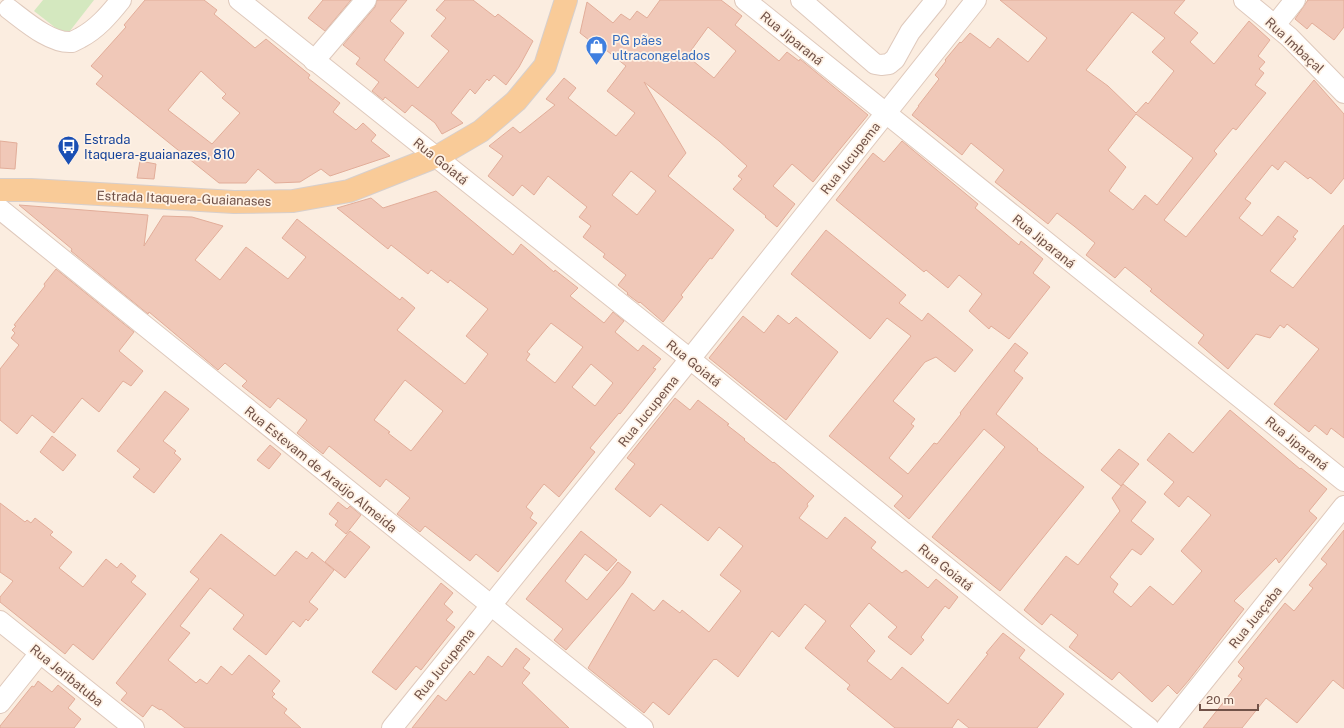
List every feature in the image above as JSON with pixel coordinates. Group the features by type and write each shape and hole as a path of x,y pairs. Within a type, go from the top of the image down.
{"main road":[{"name":"Estrada Itaquera-Guaianases","path":"0,190 31,190 234,202 294,201 350,191 435,157 481,131 516,102 545,66 566,0"}],"street":[{"path":"11,6 30,25 55,40 72,42 86,35 105,20 121,0"},
{"name":"Rua Goiatá","path":"239,0 690,359 1024,630 1149,728"},
{"path":"314,60 366,0"},
{"name":"Rua Jiparaná","path":"745,0 1344,481"},
{"path":"801,0 875,64 881,65 889,64 895,59 910,32 936,0"},
{"name":"Rua Jucupema","path":"392,728 690,359 976,0"},
{"name":"Rua Imbaçal","path":"1244,0 1289,36 1344,93"},
{"path":"1275,25 1295,0"},
{"name":"Rua Estevam de Araújo Almeida","path":"0,209 643,728"},
{"name":"Rua Juaçaba","path":"1166,728 1344,506"},
{"name":"Rua Jeribatuba","path":"0,621 134,728"},
{"path":"0,703 40,654"}],"green space":[{"path":"43,0 94,0 66,36 34,11"}],"building":[{"path":"145,0 204,0 217,10 214,14 255,48 266,39 310,75 308,78 340,103 333,112 356,130 363,123 376,135 371,141 390,156 330,176 321,169 300,182 275,183 258,169 246,183 219,183 96,84 103,76 91,66 126,27 124,25","holes":["201,71 226,94 222,98 240,113 212,144 168,110"]},
{"path":"323,0 351,0 325,31 308,18"},
{"path":"377,0 407,0 390,21 404,33 384,60 418,88 449,51 431,36 446,18 436,10 445,0 473,0 495,17 498,14 533,41 519,67 506,85 494,75 489,81 487,79 475,94 470,89 451,113 463,123 442,134 435,123 412,105 405,113 385,97 383,100 372,91 379,82 356,64 360,58 343,45 375,7"},
{"path":"660,0 721,0 742,16 735,25 779,61 787,52 799,61 800,59 868,115 813,182 792,164 773,186 795,204 777,227 733,189 742,179 738,176 747,166 719,141 644,82 686,153 668,176 734,230 712,259 710,258 681,295 683,297 663,322 640,302 639,303 627,294 628,293 618,285 626,275 603,257 605,254 583,237 591,226 579,217 587,207 548,176 534,195 522,185 513,196 488,176 503,156 489,146 513,127 520,133 555,105 546,99 564,78 576,88 568,98 616,136 635,113 607,91 626,66 591,38 589,40 580,33 587,2 613,23 621,14 630,20 637,11 647,18","holes":["708,27 736,51 714,78 687,56","631,171 656,191 637,215 612,195"]},
{"path":"1000,0 1185,0 1174,13 1198,33 1190,42 1214,64 1249,21 1270,40 1258,56 1265,62 1259,69 1264,73 1255,85 1266,93 1236,130 1233,128 1214,151 1217,154 1164,220 1186,237 1314,80 1344,114 1344,178 1331,194 1310,177 1308,179 1285,161 1278,170 1272,165 1245,199 1251,203 1239,218 1262,236 1278,216 1298,231 1293,237 1296,239 1270,271 1293,288 1344,225 1344,438 1331,428 1327,435 1315,425 1309,432 1274,404 1319,349 1287,324 1284,328 1280,325 1270,338 1256,334 1228,369 1198,343 1204,335 1150,291 1152,289 1125,267 1115,278 1086,255 1095,243 1074,226 1057,213 1048,224 995,182 1004,170 971,143 962,155 912,115 939,79 935,75 946,61 945,60 960,42 961,43 970,33 990,48 998,38 1028,62 1047,38","holes":["1132,12 1165,38 1152,52 1174,71 1148,104 1146,102 1136,113 1108,86 1086,70","1136,114 1193,158 1157,205 1145,195 1133,210 1109,191 1126,167 1108,150"]},
{"path":"1308,0 1344,0 1344,27 1334,40 1312,23 1307,29 1295,19"},
{"path":"0,141 17,143 15,169 0,168"},
{"path":"902,141 978,204 975,208 1019,245 1021,241 1043,259 1033,273 1050,287 1009,339 991,326 989,329 969,311 982,294 959,275 948,288 926,270 924,272 836,200 873,153 884,162"},
{"path":"140,161 156,164 154,179 137,178"},
{"path":"436,191 513,255 521,244 554,272 555,270 578,288 570,296 604,323 613,312 624,321 615,332 638,351 643,345 661,359 653,368 656,369 620,414 619,413 590,448 595,452 559,497 544,484 526,507 533,513 530,518 537,523 498,572 476,554 470,561 425,526 420,532 397,514 410,498 386,479 380,487 329,446 323,454 297,433 307,420 278,398 270,408 242,386 247,381 225,363 218,370 149,312 148,314 71,251 72,249 19,205 148,215 144,246 163,216 192,217 223,226 195,260 220,280 246,247 288,279 306,257 282,238 297,219 400,300 402,297 415,308 397,330 465,384 488,354 466,336 488,309 450,280 448,283 431,270 428,274 391,245 388,249 337,208 371,198 383,208","holes":["551,323 583,347 555,383 526,360 530,354 527,352","591,364 613,383 595,406 572,387","405,380 443,411 411,451 374,420"]},
{"path":"826,230 906,295 899,303 922,321 928,313 973,350 955,372 936,357 925,362 893,401 915,419 911,424 914,426 889,458 908,474 934,443 937,444 1015,343 1028,353 1014,371 1023,378 996,414 1038,449 1037,450 1084,487 1000,591 932,537 1005,447 984,429 909,519 894,506 903,496 829,436 911,336 887,318 870,339 791,274"},
{"path":"56,269 134,332 119,351 143,371 131,386 123,381 99,412 82,398 54,433 32,415 17,434 0,420 0,369 19,345 11,338 15,333 12,330 16,326 14,325 45,286 44,284"},
{"path":"778,315 789,324 796,317 838,352 786,420 709,358 743,316 764,333"},
{"path":"165,391 189,409 163,441 176,451 174,453 181,459 154,493 133,477 140,469 117,451"},
{"path":"675,398 690,410 698,400 729,424 727,425 745,439 744,440 773,463 774,462 814,496 807,504 808,506 799,518 827,539 845,517 876,542 871,548 902,573 906,570 928,588 936,579 958,597 949,609 945,606 921,637 924,640 911,655 888,637 897,627 869,603 850,626 875,651 867,661 891,680 902,667 948,704 1003,633 1025,650 1019,658 1064,694 1037,728 969,728 958,719 952,728 895,728 847,689 850,685 805,648 826,621 805,604 779,637 772,631 738,677 714,659 669,715 653,702 644,713 588,668 632,593 654,611 663,600 680,613 682,610 709,632 741,591 720,575 743,546 719,527 708,541 661,504 650,517 615,489 635,464 627,458"},
{"path":"1230,410 1300,469 1301,468 1327,489 1309,511 1317,518 1279,563 1276,558 1234,601 1244,609 1189,680 1177,694 1168,685 1152,702 1119,672 1112,680 1069,647 1078,635 1051,614 1042,625 1024,610 1066,556 1078,565 1120,511 1112,498 1123,484 1146,502 1131,521 1154,539 1141,555 1132,549 1110,577 1118,584 1113,592 1131,607 1150,586 1173,605 1202,571 1181,551 1211,515 1188,496 1179,507 1164,494 1174,482 1147,460 1169,433 1193,453"},
{"path":"52,436 76,455 63,471 40,452"},
{"path":"270,445 281,454 269,469 257,460"},
{"path":"1119,449 1139,464 1121,486 1101,470"},
{"path":"338,502 347,509 350,506 361,515 346,534 335,525 338,521 329,514"},
{"path":"0,503 25,522 27,520 31,523 35,518 53,532 50,535 72,552 59,568 83,587 106,559 117,568 121,563 136,576 131,582 146,594 93,660 73,644 65,654 0,602 0,597 13,581 0,572"},
{"path":"1344,530 1344,689 1333,680 1297,723 1266,698 1242,728 1203,728 1242,679 1238,676 1244,668 1238,662 1285,603 1294,611 1313,588 1309,585 1327,564 1321,559"},
{"path":"350,531 370,547 345,578 325,562"},
{"path":"581,531 617,560 607,571 585,554 565,581 587,600 618,562 631,572 623,584 566,650 554,640 563,629 526,599"},
{"path":"221,534 275,576 296,551 307,559 312,552 334,570 309,602 318,609 308,621 306,619 300,627 293,621 266,655 233,629 244,615 210,588 180,626 190,633 168,660 196,683 200,679 207,684 221,666 232,675 249,655 280,681 272,691 275,694 272,697 287,709 284,713 301,728 185,728 161,709 160,710 152,705 143,717 121,700 127,693 116,683 199,579 190,572"},
{"path":"441,583 453,593 444,604 453,612 446,620 455,627 421,670 416,666 396,690 372,672"},
{"path":"516,648 530,659 523,668 530,673 522,683 569,728 412,728 438,695 446,701 470,671 474,675 488,656 502,667"},
{"path":"38,681 52,692 58,685 75,699 68,708 81,719 74,728 0,728 0,726 32,686 34,687"}],"place":[{"name":"PG pães ultracongelados","path":"596,66"},
{"name":"Estrada Itaquera-guaianazes, 810","path":"69,166"}]}
